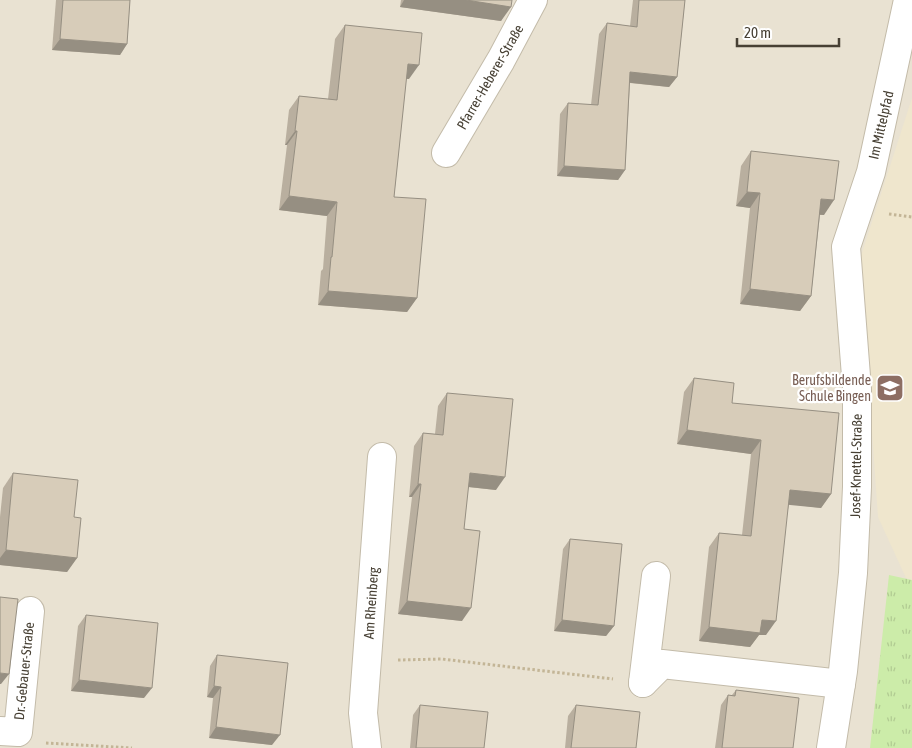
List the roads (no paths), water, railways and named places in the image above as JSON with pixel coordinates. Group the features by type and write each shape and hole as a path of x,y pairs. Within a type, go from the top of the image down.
{"street":[{"name":"Pfarrer-Heberer-Straße","path":"446,153 501,60 533,0"},
{"name":"Im Mittelpfad","path":"846,247 871,172 908,0"},
{"name":"Josef-Knettel-Straße","path":"832,748 853,573 857,477 857,389 846,247"},
{"name":"Am Rheinberg","path":"367,748 363,713 382,457"},
{"path":"656,576 643,683 662,664 841,684"},
{"name":"Dr.-Gebauer-Straße","path":"9,731 30,611"}],"place":[{"name":"Berufsbildende Schule Bingen","path":"890,388"}]}
